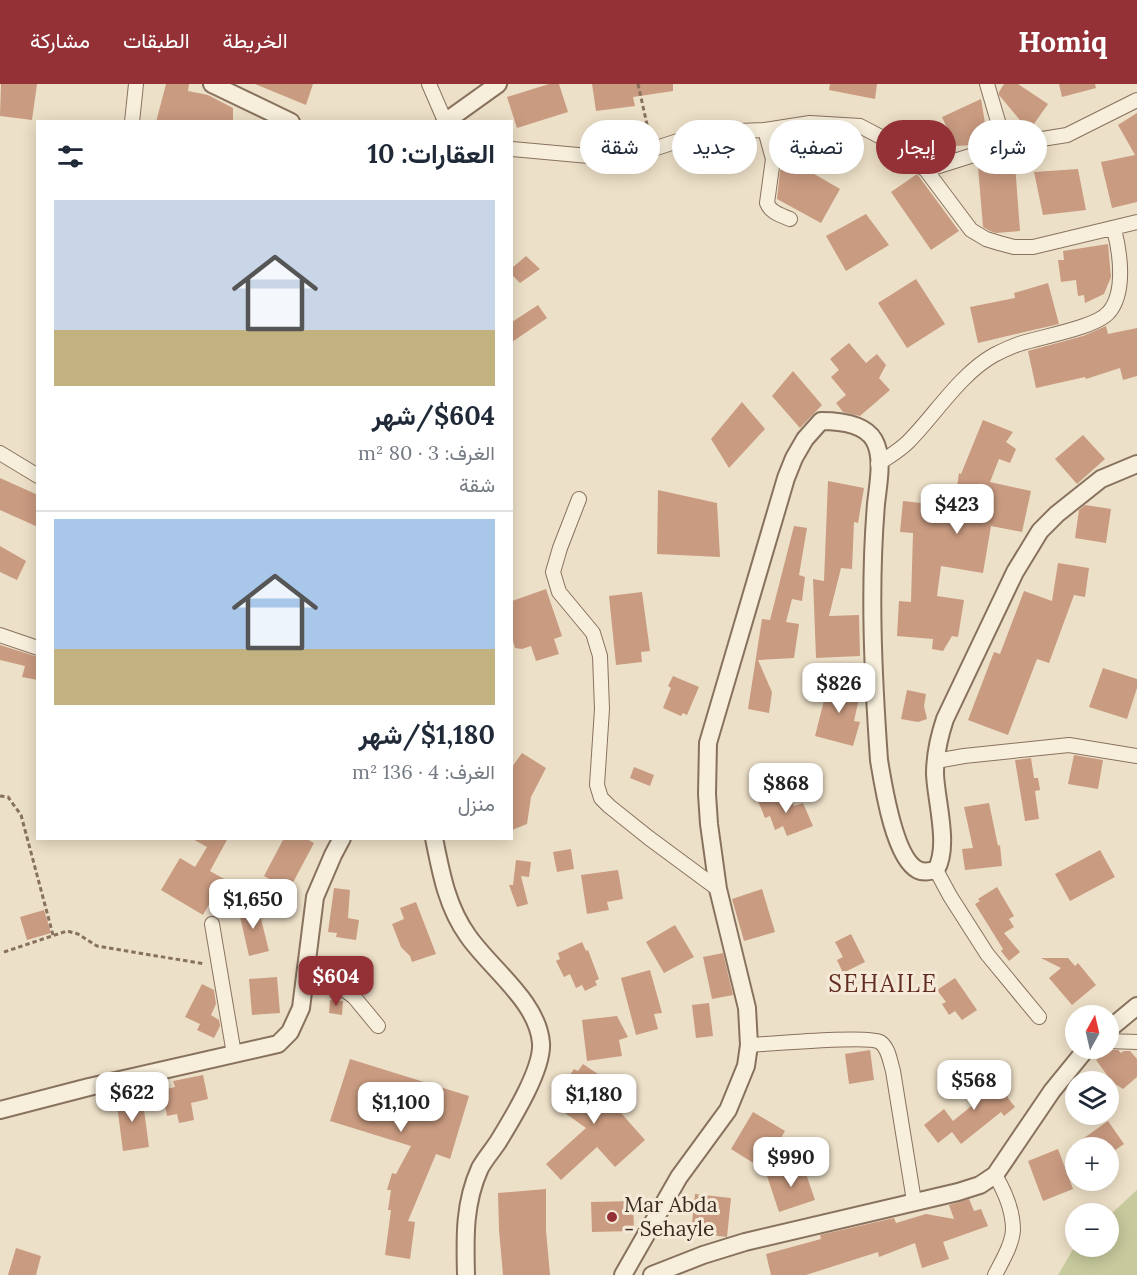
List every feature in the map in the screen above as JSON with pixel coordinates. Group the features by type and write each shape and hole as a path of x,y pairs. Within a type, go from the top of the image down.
{"street":[{"path":"132,120 136,84"},
{"path":"212,84 287,120"},
{"path":"429,84 445,120"},
{"path":"446,120 498,84"},
{"path":"987,84 998,120"},
{"path":"1047,138 1067,135 1137,100"},
{"path":"660,147 714,132 765,130 810,123 860,126 876,134"},
{"path":"765,130 773,159 767,203 774,212 790,219"},
{"path":"513,149 580,155"},
{"path":"930,174 971,230 986,239 1014,247 1033,247 1137,222"},
{"path":"878,464 906,444 976,367 1017,344 1066,331 1100,319 1108,313 1117,295 1121,264 1114,229"},
{"path":"623,1275 679,1178 728,1110 746,1066 749,1045 747,1008 718,889 706,794 708,743 786,478 805,439 820,421 840,421 869,434 875,442 878,464 872,550 872,592 879,760 896,838 905,856 912,866 920,871 936,870"},
{"path":"0,453 36,475"},
{"path":"936,870 940,863 942,844 937,798 936,761 939,736 1015,572 1040,531 1057,514 1101,479 1137,464"},
{"path":"579,499 553,572 559,592 593,633 600,657 602,709 597,764 599,791 602,798 629,822 718,889"},
{"path":"0,635 36,647"},
{"path":"936,761 1042,746 1069,745 1137,756"},
{"path":"0,1110 278,1044 290,1032 301,1008 315,897 341,840"},
{"path":"434,840 451,907 467,935 535,1018 541,1045 541,1059 519,1105 481,1167 473,1187 466,1213 464,1234 466,1275"},
{"path":"936,870 987,954 1039,1017"},
{"path":"212,924 234,1054"},
{"path":"308,962 354,997 378,1026"},
{"path":"1119,1021 1137,1006"},
{"path":"749,1045 851,1040 873,1040 881,1043 887,1051 893,1071 914,1201"},
{"path":"1119,1041 1137,1042"},
{"path":"652,1275 745,1242 980,1185 994,1174 1052,1091 1078,1059"},
{"path":"994,1174 1003,1189 1012,1229 1009,1246 995,1275"}],"path":[{"path":"638,84 646,120"},
{"path":"0,796 8,797 21,815 53,935"},
{"path":"4,952 67,931 78,934 97,946 219,966"}],"green space":[{"path":"1137,1190 1137,1275 1058,1275 1069,1257 1119,1257 1119,1207"}],"building":[{"path":"1,84 37,84 32,120 0,116"},
{"path":"166,84 189,84 188,91 208,95 233,108 233,120 157,120"},
{"path":"255,84 313,84 306,105"},
{"path":"549,84 559,84 568,112 517,128 507,97"},
{"path":"592,84 673,84 673,91 633,97 635,106 596,111"},
{"path":"830,84 877,84 875,99 829,90"},
{"path":"1004,84 1018,84 1048,104 1037,120 1020,120 999,92"},
{"path":"1059,84 1095,84 1096,88 1062,97"},
{"path":"981,99 984,120 968,120 968,145 956,146 956,120 943,120 942,117"},
{"path":"1137,113 1137,202 1112,208 1101,162 1135,155 1118,125"},
{"path":"1078,169 1086,210 1043,215 1034,174 1047,174 1047,171"},
{"path":"780,174 814,174 840,189 821,223 777,199"},
{"path":"917,174 959,231 931,250 891,192"},
{"path":"979,174 1016,174 1020,231 996,233 983,227"},
{"path":"866,214 889,245 846,271 826,236"},
{"path":"1108,244 1111,277 1104,294 1085,303 1084,295 1078,296 1076,280 1061,282 1058,260 1064,260 1063,251"},
{"path":"526,256 540,269 520,283 513,276 513,267"},
{"path":"916,279 945,324 907,348 878,303"},
{"path":"1048,283 1059,324 978,343 970,307 1015,298 1014,293"},
{"path":"538,305 547,318 513,341 513,321"},
{"path":"1106,326 1108,334 1137,328 1137,376 1123,380 1120,368 1086,379 1085,377 1036,388 1028,351 1083,336"},
{"path":"849,343 866,363 877,354 886,365 879,378 890,390 860,416 843,412 836,403 846,395 831,377 839,370 830,359"},
{"path":"793,371 822,405 800,428 772,396"},
{"path":"742,402 765,429 729,468 711,439"},
{"path":"983,420 1013,432 1006,442 1016,449 1010,463 999,459 990,482 1031,491 1022,532 991,526 983,573 941,566 937,596 964,600 958,637 952,636 943,651 932,649 933,639 897,636 899,601 911,602 913,533 900,532 903,501 921,503 923,490 956,494 959,473 961,474"},
{"path":"1083,435 1105,459 1077,484 1055,459"},
{"path":"0,478 36,494 36,526 0,510"},
{"path":"828,481 864,488 858,523 854,522 852,569 841,568 829,616 859,615 860,656 816,658 813,579 824,581"},
{"path":"658,490 717,503 720,557 657,554"},
{"path":"1085,505 1111,509 1106,543 1075,538 1079,510"},
{"path":"794,526 807,528 799,575 805,577 802,601 792,599 786,622 799,624 794,658 758,660 772,692 769,713 748,709 762,619 770,620"},
{"path":"0,546 26,561 17,580 0,572"},
{"path":"1058,563 1089,568 1085,597 1074,595 1049,663 1037,659 1008,735 968,720 994,652 1000,654 1024,591 1052,601"},
{"path":"546,589 562,636 554,639 559,654 536,661 531,646 522,649 515,648 513,601"},
{"path":"642,592 650,651 641,652 642,662 616,665 609,596"},
{"path":"0,645 36,656 36,680 22,677 25,666 0,660"},
{"path":"1103,668 1137,679 1137,688 1127,719 1089,707"},
{"path":"673,676 699,687 687,715 683,713 681,716 663,708"},
{"path":"829,681 861,689 854,721 860,722 853,746 815,736"},
{"path":"907,690 926,694 924,706 927,719 918,722 901,719"},
{"path":"522,753 546,768 531,797 527,824 513,830 513,766"},
{"path":"1074,755 1103,760 1098,789 1068,784"},
{"path":"1031,758 1034,778 1038,778 1040,790 1035,791 1039,819 1025,821 1015,760"},
{"path":"634,767 654,775 650,786 630,778"},
{"path":"779,793 781,797 789,794 794,806 803,803 813,826 787,836 783,826 775,830 770,816 765,818 758,801"},
{"path":"989,803 998,846 1000,845 1002,866 965,870 962,849 973,848 964,807"},
{"path":"195,840 227,840 210,871 224,879 203,915 161,890 180,858 195,867 207,847"},
{"path":"283,840 309,840 314,843 289,890 264,876"},
{"path":"571,849 574,869 557,872 553,852"},
{"path":"1100,850 1115,877 1070,901 1055,874"},
{"path":"516,860 531,862 529,877 521,876 528,904 517,907 509,885 513,885"},
{"path":"618,870 623,899 607,902 609,910 587,914 581,875"},
{"path":"997,887 1014,916 1009,919 1014,927 1004,933 1020,952 1009,961 975,904 980,901 978,899"},
{"path":"334,888 350,890 348,918 359,920 356,940 336,937 337,933 328,932"},
{"path":"762,889 775,932 744,941 732,899"},
{"path":"416,902 436,954 412,962 410,956 401,947 392,924 404,919 400,908"},
{"path":"257,903 269,951 249,956 238,908"},
{"path":"44,910 51,933 27,940 20,917"},
{"path":"675,925 694,957 664,973 646,942"},
{"path":"851,934 865,962 843,973 837,960 843,957 835,942"},
{"path":"582,942 586,951 588,950 599,979 595,981 597,985 585,991 582,985 576,988 570,974 564,977 556,961 560,959 558,953"},
{"path":"723,953 733,995 712,999 703,957"},
{"path":"1041,958 1068,958 1075,966 1078,963 1096,985 1072,1005 1049,978 1061,968"},
{"path":"650,970 662,1013 654,1014 658,1029 636,1035 621,978"},
{"path":"277,977 280,1013 252,1015 249,979"},
{"path":"955,978 977,1010 962,1020 955,1011 949,1015 942,1004 946,1002 937,990"},
{"path":"202,984 214,990 216,1004 211,1015 219,1020 220,1026 214,1038 197,1030 200,1024 185,1017"},
{"path":"330,1000 343,1001 342,1015 329,1013"},
{"path":"709,1003 713,1036 696,1038 692,1005"},
{"path":"617,1016 628,1037 619,1040 622,1056 587,1061 582,1020"},
{"path":"870,1050 874,1080 849,1084 845,1054"},
{"path":"1119,1051 1121,1053 1130,1051 1137,1059 1137,1077 1123,1089 1119,1086 1119,1071 1104,1071 1096,1060 1119,1059"},
{"path":"350,1059 469,1096 450,1159 436,1154 408,1221 415,1222 410,1259 385,1255 391,1210 388,1210 391,1190 387,1190 392,1173 396,1174 411,1146 330,1121"},
{"path":"583,1064 601,1076 598,1080 610,1088 605,1095 645,1140 615,1167 597,1147 561,1180 546,1164 586,1128 565,1113 573,1103 564,1097 570,1089 563,1085 574,1069 578,1071"},
{"path":"1000,1074 1008,1084 1005,1086 1008,1098 1015,1107 1004,1116 1001,1112 961,1144 952,1132 938,1143 924,1125 944,1109 953,1121 974,1104 967,1094 976,1087 973,1085 984,1077 996,1077"},
{"path":"203,1075 208,1099 191,1103 194,1120 179,1123 177,1114 167,1116 162,1090 175,1087 173,1081"},
{"path":"142,1095 149,1147 123,1151 116,1098"},
{"path":"753,1112 785,1131 763,1169 731,1149"},
{"path":"1102,1125 1111,1125 1124,1144 1119,1147 1119,1137 1085,1137"},
{"path":"1058,1149 1065,1168 1065,1191 1068,1191 1043,1201 1028,1161"},
{"path":"803,1165 815,1200 779,1212 767,1176"},
{"path":"546,1189 546,1230 550,1275 503,1275 498,1193"},
{"path":"695,1194 731,1198 727,1237 691,1233"},
{"path":"969,1199 974,1211 981,1209 988,1226 943,1242 949,1259 922,1268 915,1243 879,1257 878,1252 806,1275 771,1275 766,1254 821,1239 820,1235 894,1218 896,1223 926,1214 954,1219 949,1205"},
{"name":"Mar Abda - Sehayle","path":"633,1201 634,1231 592,1232 591,1202"},
{"path":"16,1248 41,1256 36,1275 8,1275"}],"place":[{"name":"Mar Abda - Sehayle","path":"612,1217"}],"district":[{"name":"SEHAILE","path":"883,984"}]}
